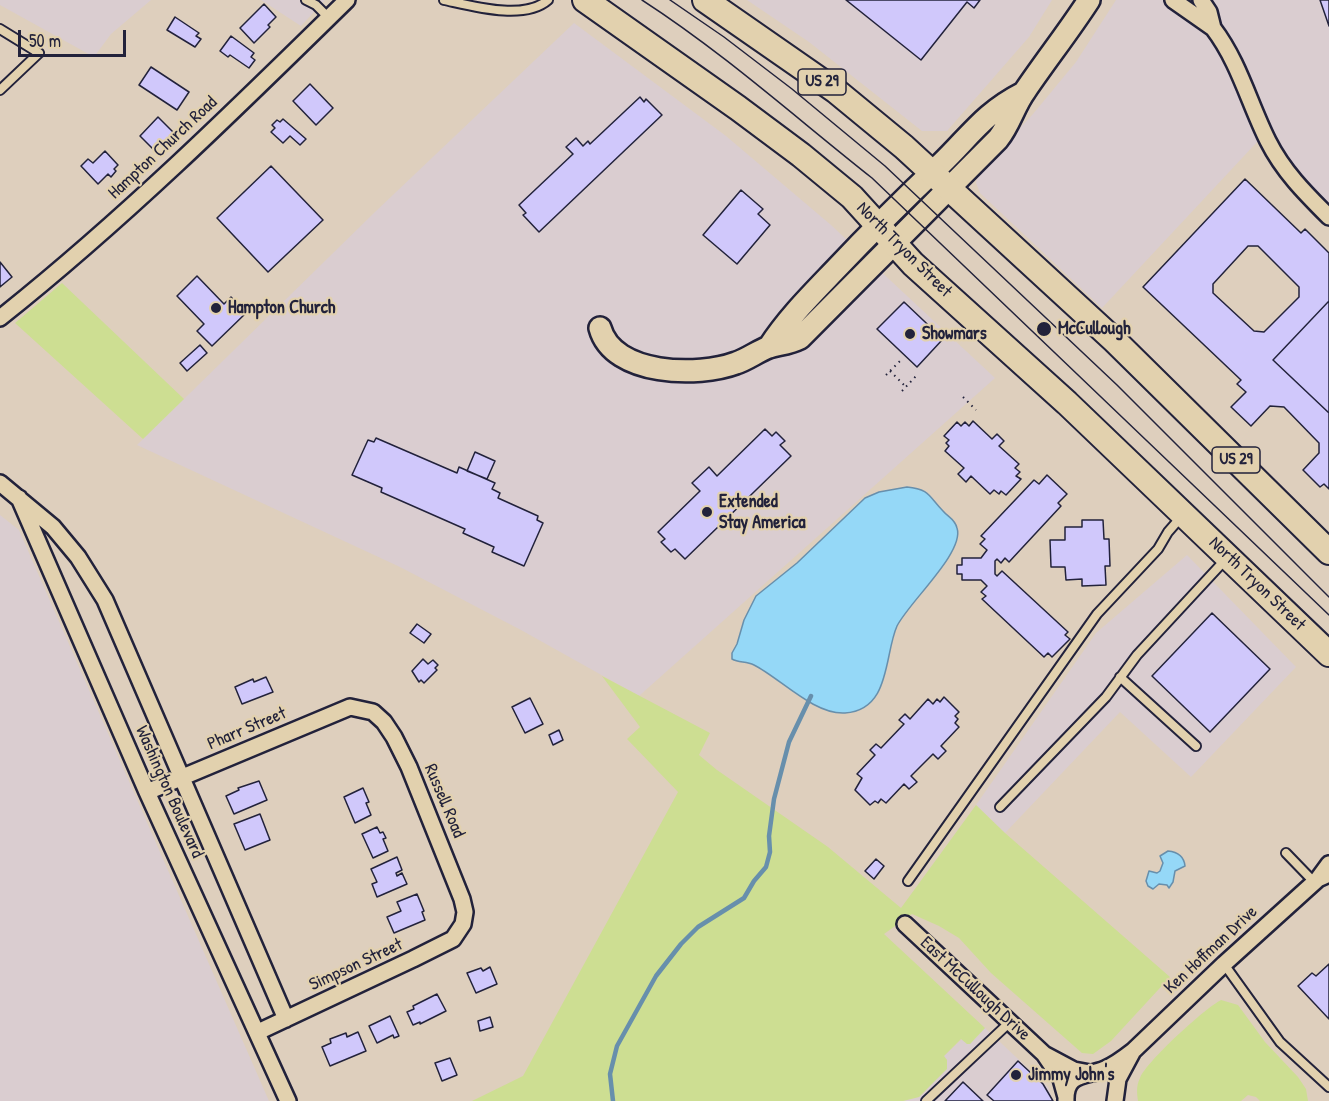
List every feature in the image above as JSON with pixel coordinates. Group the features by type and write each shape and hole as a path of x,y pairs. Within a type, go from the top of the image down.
{"main road":[{"name":"North Tryon Street","path":"585,0 695,76 801,155 852,197 913,264 1059,395 1329,654"},
{"name":"US 29","path":"705,0 836,92 904,147 1115,341 1329,551"}],"street":[{"name":"Hampton Church Road","path":"0,318 77,254 141,196 347,0"},
{"path":"600,328 606,340 625,357 645,366 696,371 716,369 736,363 769,347 788,344 807,334 922,213 941,180 983,119 1023,93 1066,36 1089,0"},
{"path":"1173,0 1213,27"},
{"path":"1201,0 1209,12 1213,27 1231,54 1277,158 1295,182 1329,217"},
{"path":"769,347 792,315 878,224 906,198 941,180"},
{"name":"Washington Boulevard","path":"0,483 41,515 63,538 105,600 286,1019"},
{"name":"Washington Boulevard","path":"19,498 147,792 288,1101"},
{"name":"Pharr Street","path":"147,792 344,709 363,709"},
{"name":"Russell Road","path":"363,709 373,712 384,722 409,767 462,899 465,912 464,924"},
{"name":"Ken Hoffman Drive","path":"1088,1073 1109,1068 1132,1051 1224,964 1321,879 1329,864"},
{"name":"Simpson Street","path":"258,1032 446,943 458,934 464,924"},
{"name":"East McCullough Drive","path":"905,924 1044,1054 1061,1079 1066,1099"},
{"name":"Ken Hoffman Drive","path":"1114,1099 1120,1074 1132,1051"},
{"name":"East McCullough Drive","path":"1044,1054 1074,1070 1100,1075 1111,1085 1114,1099"},
{"name":"East McCullough Drive","path":"1066,1099 1071,1082 1077,1076 1088,1073"}],"lane":[{"path":"306,0 316,5 329,18"},
{"path":"444,0 483,9 507,11 534,8 548,0"},
{"path":"0,29 39,53 0,90"},
{"path":"908,881 1096,614 1158,549 1168,532 1184,514"},
{"path":"1000,807 1106,697 1137,656 1228,556"},
{"path":"1120,677 1196,746"},
{"path":"1286,853 1321,879"},
{"path":"1224,964 1280,1042 1329,1088"},
{"path":"926,1101 1010,1022"}],"path":[{"path":"886,375 901,360"},
{"path":"890,371 906,387"},
{"path":"902,391 917,375"},
{"path":"963,397 976,410"}],"shaded area":[{"path":"0,0 151,0 111,34 94,57 0,5"},
{"path":"261,0 325,0 301,26"},
{"path":"747,0 1052,0 1029,37 947,131 922,131 809,42"},
{"path":"1116,0 1166,0 1202,31 1218,49 1258,141 1102,308 980,193 976,183 979,172 1033,114 1076,62"},
{"path":"1183,0 1329,0 1329,218 1284,169 1231,60"},
{"path":"574,23 726,136 831,225 995,378 639,696 521,630 400,567 137,445 375,212"},
{"path":"0,515 19,530 269,1101 0,1101"},
{"path":"1187,555 1296,667 1191,777 1120,712 1005,833 976,805 1096,633"},
{"path":"985,1028 1048,1087 1053,1101 903,1101 919,1097 925,1092 947,1060 944,1056 962,1039 970,1044"}],"green space":[{"path":"62,283 184,399 143,439 15,323"},
{"path":"602,676 710,733 699,755 828,847 901,908 976,805 1170,977 1111,1041 1093,1054 1082,1053 991,973 959,938 912,914 884,934 985,1028 970,1044 961,1039 944,1056 947,1060 947,1069 919,1097 903,1101 472,1101 523,1076 678,792 627,739 640,727"},
{"path":"1221,1000 1238,1005 1265,1042 1298,1077 1306,1089 1308,1101 1260,1101 1248,1095 1241,1101 1138,1101 1140,1078 1153,1060 1202,1013"}],"water":[{"path":"907,487 928,494 955,522 957,538 945,563 897,626 883,679 871,702 860,710 845,713 833,712 809,702 754,665 732,659 744,620 756,596 797,563 865,498 879,492"},
{"path":"1168,851 1180,855 1185,866 1175,871 1169,888 1167,885 1159,884 1153,889 1146,881 1149,871 1157,873 1160,871 1163,863 1160,856"}],"building":[{"path":"846,0 980,0 974,8 967,2 921,60"},
{"path":"1320,0 1329,0 1329,26"},
{"path":"264,4 276,17 268,25 270,27 254,43 240,28"},
{"path":"175,17 199,33 196,36 201,39 195,47 167,30"},
{"path":"231,36 254,53 251,57 255,60 249,68 220,51"},
{"path":"151,67 189,92 177,110 139,85"},
{"path":"310,84 333,108 316,125 293,101"},
{"path":"640,97 644,102 646,99 662,115 539,232 523,215 526,213 519,205 573,154 566,147 576,138 583,146 588,141 590,144"},
{"path":"158,117 174,133 163,145 161,142 154,150 140,136"},
{"path":"283,119 306,139 300,145 290,136 283,143 271,132 275,128 272,125 277,120 280,122"},
{"path":"105,151 118,165 111,177 108,174 98,184 81,166 88,159 93,163"},
{"path":"271,166 323,220 268,272 217,218"},
{"path":"1245,179 1301,233 1305,229 1329,253 1329,301 1273,360 1329,413 1329,489 1324,484 1320,487 1303,470 1319,453 1319,443 1284,407 1270,406 1251,426 1231,407 1246,392 1237,384 1241,380 1143,287","holes":["1248,246 1258,246 1299,287 1299,297 1264,332 1254,331 1213,293 1213,284"]},
{"path":"741,190 763,209 758,214 770,225 737,264 703,235"},
{"path":"0,262 12,277 0,287"},
{"name":"Hampton Church","path":"197,276 224,304 231,297 246,313 212,346 197,331 204,324 177,296"},
{"path":"1329,301 1329,413 1273,360"},
{"name":"Showmars","path":"904,302 943,339 917,367 877,329"},
{"path":"200,345 207,353 187,371 180,363"},
{"path":"973,421 992,439 997,434 1004,441 999,446 1019,464 1015,468 1020,472 1016,476 1021,479 1006,495 994,490 990,494 971,476 966,482 958,474 964,468 945,451 949,446 946,443 949,440 944,436 957,422 961,426 965,422 969,426"},
{"name":"Extended Stay America","path":"765,429 772,436 776,432 785,441 780,445 791,456 685,559 675,549 671,552 661,542 665,539 658,532 700,491 692,483 709,467 717,476"},
{"path":"376,438 457,473 459,467 495,483 492,489 500,493 498,498 538,516 537,520 543,523 524,566 492,552 494,547 463,533 465,529 381,492 382,488 352,475 368,440 374,442"},
{"path":"475,452 495,461 487,479 467,471"},
{"path":"1047,475 1067,494 1058,503 1061,506 1009,562 1005,558 1001,563 997,559 995,561 995,574 997,576 1002,571 1068,632 1065,635 1070,639 1052,657 1048,653 1044,657 982,599 986,596 981,592 987,586 981,580 962,580 962,574 957,574 957,565 962,565 962,558 981,558 987,550 980,544 985,539 981,536 1034,480 1039,484"},
{"path":"1082,520 1103,520 1104,539 1109,539 1110,566 1105,566 1106,585 1082,586 1082,579 1066,580 1065,567 1051,567 1050,540 1065,540 1065,527 1082,527"},
{"path":"1212,613 1270,669 1210,732 1152,676"},
{"path":"417,624 431,634 424,643 410,633"},
{"path":"423,659 428,664 433,660 438,665 435,668 437,670 424,683 421,680 419,682 412,671"},
{"path":"266,677 273,692 242,704 235,687 253,679 254,682"},
{"path":"944,697 959,712 955,716 958,719 955,723 959,727 941,746 946,751 938,759 933,754 911,776 917,782 909,789 904,784 886,803 881,799 878,803 875,801 870,805 855,790 862,778 857,774 875,755 870,750 876,744 881,748 904,724 899,720 905,714 910,719 928,699 933,704 937,699 940,702"},
{"path":"530,698 543,724 525,733 512,707"},
{"path":"559,730 563,740 553,745 549,735"},
{"path":"259,781 267,800 234,814 226,796 239,790 238,788"},
{"path":"363,788 371,815 355,823 344,797"},
{"path":"260,814 270,840 245,850 234,824"},
{"path":"377,827 386,838 383,839 388,851 373,858 362,834"},
{"path":"397,857 402,870 396,873 397,876 402,873 407,884 377,897 372,884 377,882 371,869"},
{"path":"876,859 884,866 874,879 865,871"},
{"path":"417,894 425,920 394,933 387,917 401,911 397,902"},
{"path":"1329,964 1329,1019 1298,986 1312,973 1316,976"},
{"path":"490,967 497,984 476,993 467,973 481,968 483,971"},
{"path":"437,994 446,1011 420,1024 420,1022 413,1025 407,1012 414,1009 413,1006"},
{"path":"390,1016 399,1036 394,1038 393,1035 377,1043 369,1026"},
{"path":"490,1017 493,1027 480,1031 478,1021"},
{"path":"358,1032 366,1051 330,1066 322,1047 331,1043 330,1039 346,1033 347,1037"},
{"path":"450,1058 457,1075 442,1081 435,1063"},
{"path":"1018,1061 1043,1084 1053,1101 994,1101 987,1095"},
{"path":"963,1082 983,1101 945,1101"}],"waterway":[{"path":"613,1101 610,1074 617,1046 656,976 681,944 698,927 744,898 766,867 770,852 769,836 774,799 789,742 811,696"}],"tram line":[{"path":"642,0 731,64 872,178 1329,615"},
{"path":"670,0 724,37 792,89 885,166 1117,385 1329,597"}],"place":[{"name":"Hampton Church","path":"216,308"},
{"name":"McCullough","path":"1044,329"},
{"name":"Showmars","path":"910,334"},
{"name":"Extended Stay America","path":"707,512"},
{"name":"Jimmy John's","path":"1016,1075"}]}
